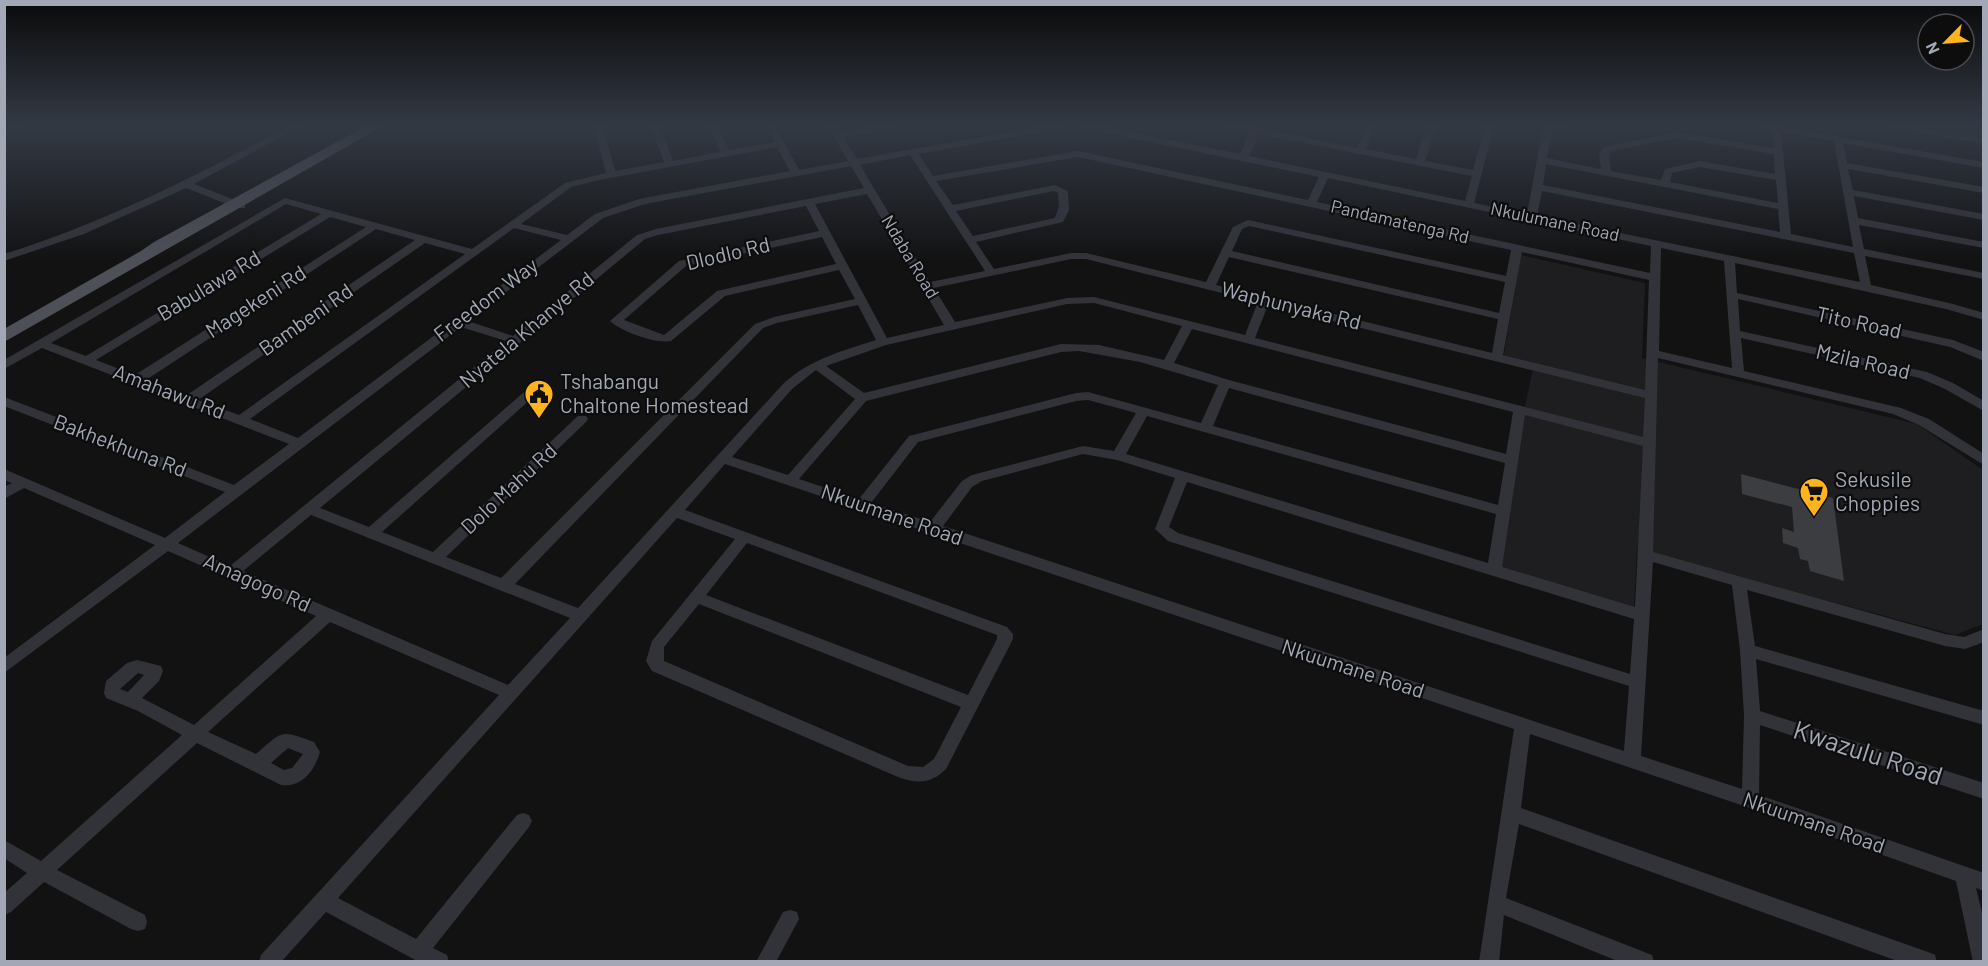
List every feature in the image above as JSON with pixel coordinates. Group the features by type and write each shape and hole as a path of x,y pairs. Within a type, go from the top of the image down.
{"main road":[{"path":"4,337 147,255 167,248 237,205 300,171"}],"street":[{"path":"4,258 102,225 211,171"},
{"path":"610,171 611,175"},
{"path":"241,420 568,185 632,171"},
{"name":"Freedom Way","path":"4,668 567,238 599,216 631,204 800,171"},
{"name":"Ndaba Road","path":"860,171 951,326"},
{"path":"926,171 991,272"},
{"name":"Pandamatenga Rd","path":"931,179 978,171"},
{"name":"Pandamatenga Rd","path":"1161,171 1656,278"},
{"name":"Nkulumane Road","path":"1312,171 1866,287 1949,306 1983,317"},
{"path":"1462,171 1477,174"},
{"path":"1469,204 1478,171"},
{"path":"1532,217 1539,171"},
{"path":"1601,171 1783,207"},
{"path":"1665,184 1668,171"},
{"path":"1740,171 1780,178"},
{"path":"1779,171 1786,236"},
{"path":"1845,171 1866,287"},
{"path":"1878,171 1983,190"},
{"path":"1311,202 1325,174"},
{"path":"186,184 237,205"},
{"path":"1537,187 1983,276"},
{"path":"950,209 1055,188 1063,191 1065,206 1063,216 1059,220 970,240"},
{"name":"Nyatela Khanye Rd","path":"231,573 641,237 656,232 871,190"},
{"path":"1849,192 1983,217"},
{"path":"4,365 283,202 291,201 474,253"},
{"path":"809,202 883,342"},
{"name":"Babulawa Rd","path":"88,360 331,212"},
{"path":"1854,221 1983,246"},
{"path":"1210,286 1238,227 1243,224 1253,224 1509,280"},
{"name":"Magekeni Rd","path":"137,380 376,225"},
{"path":"513,225 567,238"},
{"name":"Dlodlo Rd","path":"825,233 683,263 616,321 659,339 667,338 721,293 842,266"},
{"name":"Bambeni Rd","path":"189,400 423,239"},
{"path":"1632,762 1640,615 1646,555 1656,244"},
{"path":"1497,356 1509,280 1517,248"},
{"path":"1225,253 1503,317"},
{"name":"Waphunyaka Rd","path":"927,286 1081,255 1652,396"},
{"path":"1729,259 1738,373"},
{"name":"Tito Road","path":"1732,295 1953,344 1983,357"},
{"path":"268,962 788,386 817,365 842,354 951,326 1084,299 1101,301 1650,443"},
{"path":"1249,339 1264,299"},
{"path":"504,585 756,329 774,320 861,301"},
{"path":"458,322 516,340"},
{"path":"1167,366 1189,324"},
{"name":"Mzila Road","path":"1735,333 1923,375 1949,386 1983,407"},
{"name":"Amahawu Rd","path":"40,343 299,443"},
{"path":"791,480 862,398 1069,347 1098,348 1512,460"},
{"path":"1653,353 1912,416 1936,429 1983,461"},
{"path":"817,365 862,398"},
{"path":"1206,428 1225,382"},
{"path":"371,533 528,395"},
{"path":"863,504 908,444 919,438 1082,396 1144,410 1503,511"},
{"name":"Bakhekhuna Rd","path":"4,400 235,491"},
{"path":"1118,456 1144,410"},
{"path":"1494,569 1520,410"},
{"name":"Dolo Mahu Rd","path":"435,558 582,419"},
{"path":"933,529 968,484 977,478 1075,452 1093,451 1118,456 1640,615"},
{"name":"Nkuumane Road","path":"721,458 1750,801 1983,882"},
{"name":"Amagogo Rd","path":"4,474 510,693"},
{"path":"1182,476 1163,525 1162,529 1166,534 1636,682"},
{"path":"4,494 23,482"},
{"path":"310,509 579,615"},
{"path":"674,511 1002,631 1005,639 940,764 934,770 925,776 915,776 904,772 658,666 654,661 657,645 744,537"},
{"path":"1646,555 1945,640 1965,643 1983,635"},
{"path":"1738,582 1748,650 1752,715 1750,801"},
{"path":"696,597 972,704"},
{"path":"4,906 328,614"},
{"path":"1748,650 1983,718"},
{"path":"131,699 258,764"},
{"name":"Kwazulu Road","path":"1752,715 1983,791"},
{"path":"1490,962 1496,903 1512,813 1522,726"},
{"path":"1512,813 1928,962"},
{"path":"419,950 523,821"},
{"path":"4,848 42,872 138,922"},
{"path":"1964,875 1983,962"},
{"path":"323,900 440,962"},
{"path":"1496,903 1645,962"},
{"path":"765,962 790,919"}],"shaded area":[{"path":"1521,255 1645,283 1642,358 1917,424 1983,470 1983,624 1955,635 1637,549 1634,607 1492,565 1534,363 1504,355"}],"building":[{"name":"Sekusile Choppies","path":"1741,474 1833,498 1844,581 1810,571 1808,561 1800,559 1798,548 1783,543 1782,528 1794,532 1792,507 1742,494"}],"place":[{"name":"Tshabangu Chaltone Homestead","path":"539,420"},
{"name":"Sekusile Choppies","path":"1814,518"}]}
